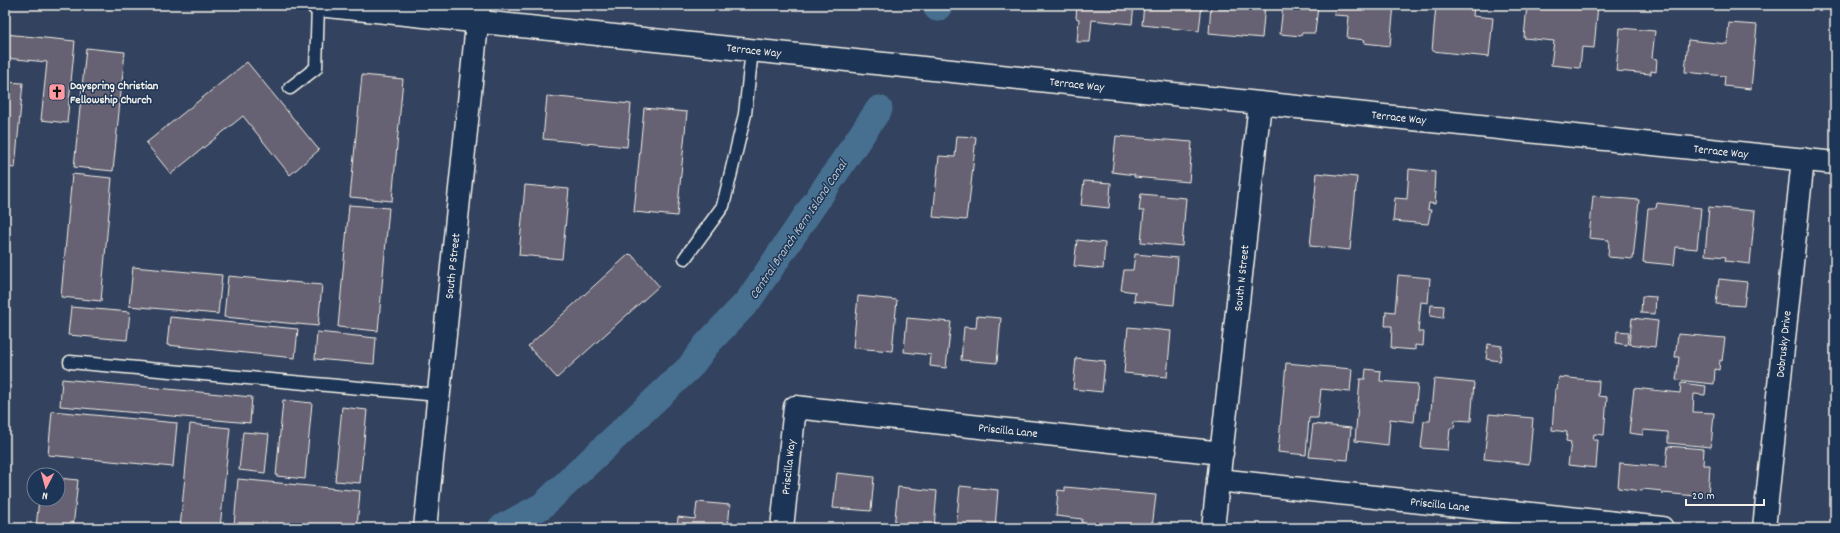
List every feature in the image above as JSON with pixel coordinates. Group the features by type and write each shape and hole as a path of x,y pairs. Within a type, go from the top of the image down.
{"street":[{"name":"Terrace Way","path":"318,5 478,13 752,50 1835,163"},
{"name":"South P Street","path":"425,528 478,13"},
{"name":"South N Street","path":"1218,480 1260,103"},
{"name":"Dobrusky Drive","path":"1764,528 1803,159"},
{"name":"Priscilla Lane","path":"795,407 1222,453"},
{"name":"Priscilla Way","path":"782,528 795,407"},
{"name":"Priscilla Lane","path":"1218,480 1662,528"},
{"path":"1213,528 1218,480"}],"lane":[{"path":"290,88 316,68 318,5"},
{"path":"685,258 723,206 745,114 752,50"},
{"path":"70,362 438,395"}],"building":[{"path":"1077,5 1134,5 1132,24 1092,20 1090,42 1077,42 1079,19 1076,18"},
{"path":"1144,5 1202,5 1199,31 1142,25"},
{"path":"1211,5 1265,5 1262,38 1209,33"},
{"path":"1283,5 1318,5 1315,33 1302,33 1301,36 1280,34"},
{"path":"1335,5 1394,5 1390,46 1364,43 1365,40 1347,38 1349,16 1334,15"},
{"path":"1436,5 1474,5 1473,16 1493,18 1489,57 1432,51"},
{"path":"1527,5 1598,5 1594,48 1582,47 1580,68 1551,65 1554,41 1524,38"},
{"path":"1729,23 1757,25 1751,89 1724,86 1725,76 1685,72 1688,40 1727,44"},
{"path":"1620,28 1655,31 1652,58 1657,59 1656,72 1651,71 1651,74 1616,71"},
{"name":"Dayspring Christian Fellowship Church","path":"5,34 75,41 67,123 41,120 47,62 5,58"},
{"path":"86,48 125,52 113,171 74,167"},
{"path":"247,62 319,150 290,175 243,116 171,174 146,143"},
{"path":"362,75 403,79 392,201 350,197"},
{"path":"5,82 23,83 15,168 5,167"},
{"path":"547,96 631,104 627,147 543,139"},
{"path":"644,108 687,112 677,216 634,212"},
{"path":"957,136 976,137 966,220 933,217 939,156 955,157"},
{"path":"1116,136 1192,142 1189,182 1134,177 1135,175 1112,172"},
{"path":"1409,169 1435,172 1435,204 1429,203 1428,210 1431,210 1428,224 1393,221 1395,198 1407,199"},
{"path":"1317,173 1357,177 1350,250 1310,246"},
{"path":"72,174 112,178 101,301 61,297"},
{"path":"1084,181 1111,183 1109,208 1081,205"},
{"path":"525,185 569,189 562,259 519,255"},
{"path":"1141,194 1186,198 1182,246 1141,242 1144,211 1139,211"},
{"path":"1593,196 1639,200 1633,259 1608,257 1609,240 1589,238"},
{"path":"1657,203 1701,208 1697,249 1676,247 1674,265 1643,262 1648,208 1656,208"},
{"path":"349,205 389,208 378,331 338,327"},
{"path":"1709,207 1755,211 1750,264 1725,261 1726,257 1705,255"},
{"path":"1077,240 1105,243 1103,269 1074,266"},
{"path":"629,254 632,255 659,286 557,378 528,346"},
{"path":"1135,254 1178,258 1174,305 1134,301 1135,292 1121,290 1124,270 1133,270"},
{"path":"133,267 222,275 218,314 129,306"},
{"path":"1398,275 1430,278 1428,303 1421,302 1418,332 1424,332 1423,346 1415,345 1415,350 1391,348 1392,326 1385,326 1386,311 1395,312"},
{"path":"228,276 322,285 318,326 224,317"},
{"path":"1719,279 1747,282 1744,306 1716,304"},
{"path":"858,296 897,300 892,351 853,348"},
{"path":"1642,296 1656,297 1655,314 1641,313"},
{"path":"1431,305 1444,306 1443,318 1430,316"},
{"path":"71,307 130,312 127,340 68,335"},
{"path":"977,316 1001,318 997,363 961,360 964,327 976,328"},
{"path":"170,317 298,329 295,358 167,345"},
{"path":"907,318 951,322 946,368 930,366 931,355 904,352"},
{"path":"1632,318 1658,321 1655,347 1629,344"},
{"path":"1128,327 1171,331 1167,377 1124,373"},
{"path":"1617,331 1629,332 1627,345 1616,343"},
{"path":"317,332 376,338 374,364 315,359"},
{"path":"1678,334 1725,338 1722,361 1720,360 1719,370 1715,369 1714,384 1676,380 1679,357 1675,357"},
{"path":"1488,344 1502,346 1500,361 1486,359"},
{"path":"1076,358 1105,361 1102,392 1073,389"},
{"path":"1286,363 1352,369 1350,392 1321,389 1318,418 1309,418 1306,455 1278,452"},
{"path":"1366,369 1381,371 1380,381 1418,384 1414,422 1390,419 1388,445 1355,441 1360,379 1365,379"},
{"path":"1559,377 1599,381 1598,396 1607,397 1604,435 1594,434 1593,440 1598,440 1596,468 1568,465 1571,442 1566,441 1567,432 1552,430 1555,389 1557,389"},
{"path":"62,379 252,397 250,423 60,406"},
{"path":"1434,379 1474,383 1471,421 1455,420 1454,428 1450,428 1448,450 1421,448 1424,421 1430,421"},
{"path":"1681,383 1706,386 1705,395 1694,394 1693,412 1714,413 1711,447 1668,443 1668,432 1643,430 1643,435 1629,433 1634,388 1680,393"},
{"path":"283,400 312,403 305,479 276,476"},
{"path":"342,407 367,410 360,483 335,481"},
{"path":"52,411 177,423 173,467 48,455"},
{"path":"1489,414 1533,418 1529,464 1484,459"},
{"path":"190,424 230,428 220,528 180,528"},
{"path":"1313,424 1351,428 1348,460 1309,457"},
{"path":"243,432 269,434 265,473 239,470"},
{"path":"1668,446 1704,449 1703,465 1710,465 1708,497 1662,493 1662,491 1643,489 1642,491 1618,488 1620,463 1666,467"},
{"path":"837,473 874,477 871,511 833,508"},
{"path":"66,479 78,480 73,528 36,528 38,507 66,507"},
{"path":"238,479 360,491 357,528 268,528 234,525"},
{"path":"960,486 998,490 995,528 956,528"},
{"path":"898,487 937,491 934,528 894,528"},
{"path":"1065,487 1156,495 1152,528 1081,528 1082,519 1056,516 1058,490 1065,491"},
{"path":"697,502 730,505 728,528 677,528 678,517 695,519"}],"waterway":[{"name":"Central Branch Kern Island Canal","path":"937,8 940,5"},
{"name":"Central Branch Kern Island Canal","path":"501,528 542,506 690,367 707,344 748,301 879,109"}],"place":[{"name":"Dayspring Christian Fellowship Church","path":"57,92"}]}
